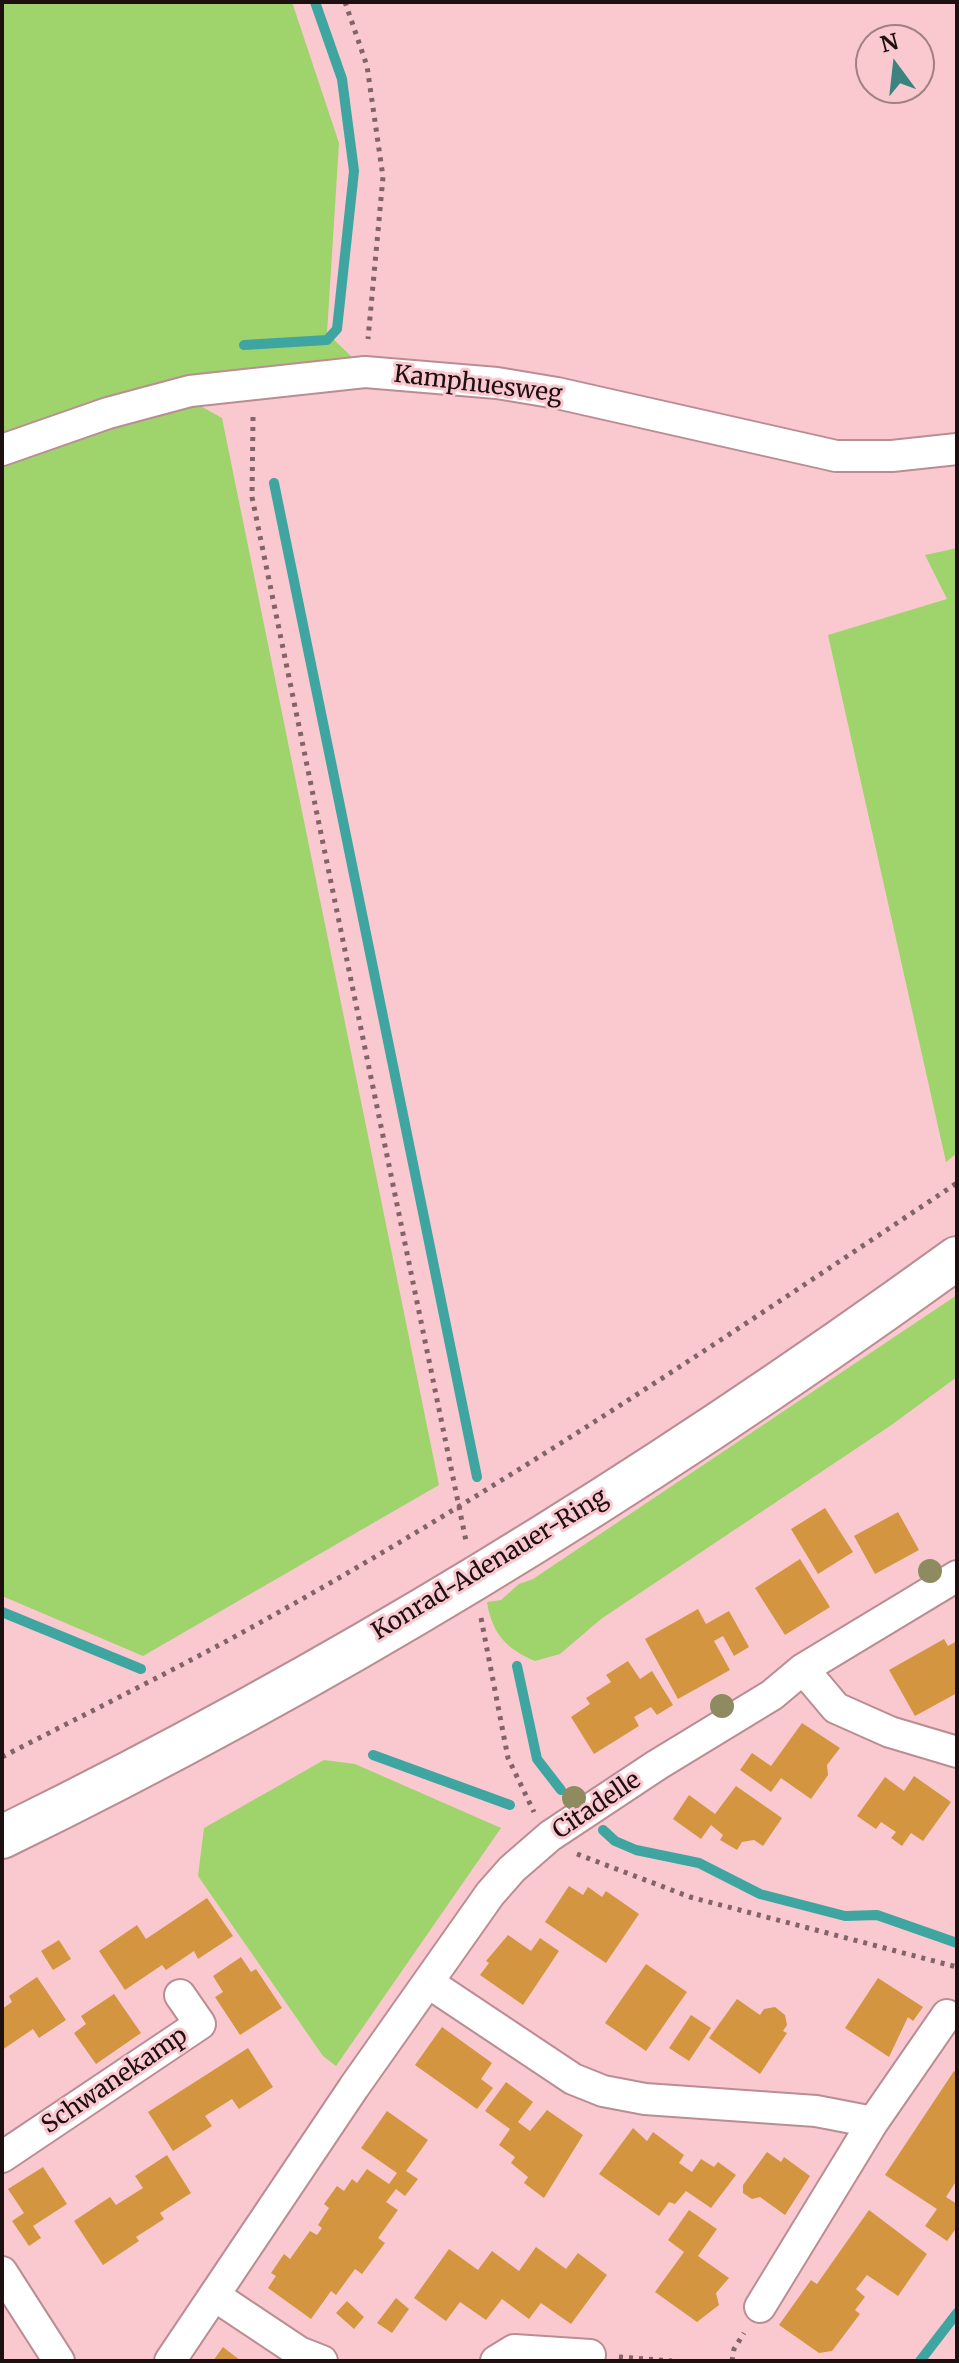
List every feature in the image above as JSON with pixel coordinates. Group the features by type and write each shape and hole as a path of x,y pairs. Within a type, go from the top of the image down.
{"main road":[{"name":"Konrad-Adenauer-Ring","path":"2,1837 205,1732 493,1565 776,1385 957,1258"}],"street":[{"name":"Kamphuesweg","path":"2,450 136,405 190,391 365,372 497,383 557,393 836,456 892,456 957,449"},
{"name":"Citadelle","path":"170,2361 354,2087 490,1894 550,1836 657,1765 772,1695 803,1669 957,1576"},
{"path":"803,1669 836,1708 890,1732 957,1752"},
{"path":"429,1983 573,2079 603,2091 645,2099 816,2111 873,2122"},
{"name":"Schwanekamp","path":"2,2157 200,2024 180,1995"},
{"path":"760,2307 873,2122 947,2015"},
{"path":"2,2272 59,2361"},
{"path":"215,2296 299,2352 322,2361"},
{"path":"496,2361 514,2350 590,2355"}],"path":[{"path":"345,2 367,66 383,177 365,372"},
{"path":"254,384 252,497 467,1547"},
{"path":"2,1757 223,1643 460,1505 706,1351 957,1183"},
{"path":"479,1609 508,1758 531,1807 550,1836 574,1853 609,1869 690,1897 957,1967"},
{"path":"590,2355 672,2361"}],"green space":[{"path":"2,2 292,2 339,143 327,333 357,362 2,436"},
{"path":"197,404 222,418 439,1485 143,1656 2,1596 2,465 78,438"},
{"path":"957,548 957,1153 946,1162 828,635 947,599 925,555"},
{"path":"957,1295 957,1377 890,1426 601,1619 560,1654 535,1661 502,1639 487,1602 501,1600 519,1584 533,1579"},
{"path":"324,1760 355,1764 501,1828 336,2066 323,2056 198,1876 204,1828"}],"building":[{"path":"825,1508 853,1552 818,1574 791,1529"},
{"path":"898,1512 919,1550 875,1574 854,1536"},
{"path":"800,1559 830,1607 785,1635 755,1588"},
{"path":"698,1609 706,1624 729,1611 749,1647 734,1656 723,1636 714,1641 730,1670 678,1699 645,1639"},
{"path":"944,1639 948,1646 957,1641 957,1693 915,1716 889,1670"},
{"path":"628,1661 640,1679 652,1671 673,1705 657,1715 651,1707 634,1717 639,1726 594,1754 571,1717 590,1704 586,1698 611,1682 606,1675"},
{"path":"802,1723 840,1748 827,1765 828,1775 811,1799 781,1778 771,1792 740,1770 752,1753 771,1766"},
{"path":"914,1776 951,1802 923,1841 911,1833 902,1846 891,1838 896,1832 881,1822 876,1829 857,1816 885,1777 904,1791"},
{"path":"736,1786 782,1818 763,1846 754,1840 742,1842 737,1850 720,1840 723,1835 711,1825 701,1839 673,1819 689,1795 715,1814"},
{"path":"569,1886 583,1895 588,1887 602,1897 606,1891 639,1914 606,1963 545,1922"},
{"path":"207,1898 233,1936 198,1959 194,1951 166,1970 162,1965 125,1990 99,1951 137,1925 146,1939"},
{"path":"508,1935 531,1951 540,1938 559,1951 523,2005 480,1975 489,1963 486,1961"},
{"path":"59,1940 71,1959 53,1970 41,1951"},
{"path":"241,1957 251,1972 256,1969 282,2008 240,2035 215,1997 223,1992 213,1976"},
{"path":"646,1964 687,1992 646,2051 605,2023"},
{"path":"37,1977 66,2020 39,2038 33,2029 2,2050 2,2009 12,2002 9,1996"},
{"path":"878,1978 923,2007 913,2021 908,2017 889,2057 845,2028"},
{"path":"114,1994 141,2033 96,2064 74,2033 86,2024 81,2016"},
{"path":"737,1999 760,2015 764,2009 775,2007 785,2015 787,2025 783,2031 787,2033 760,2074 709,2038"},
{"path":"691,2015 711,2028 689,2061 669,2048"},
{"path":"442,2027 492,2063 481,2079 493,2088 477,2109 415,2065"},
{"path":"248,2048 273,2087 239,2109 232,2099 205,2116 212,2126 173,2151 148,2112"},
{"path":"954,2071 957,2073 957,2180 946,2197 957,2204 957,2227 947,2241 925,2226 937,2209 885,2175"},
{"path":"506,2082 533,2102 518,2122 530,2131 547,2110 583,2135 544,2198 524,2183 528,2177 511,2163 515,2157 499,2145 510,2129 485,2111"},
{"path":"387,2111 428,2140 406,2171 418,2179 405,2196 396,2189 386,2202 398,2210 378,2238 385,2243 362,2274 355,2269 336,2295 331,2291 311,2319 268,2288 276,2276 271,2273 284,2254 290,2259 310,2231 317,2235 322,2228 318,2225 329,2208 324,2204 337,2186 344,2191 352,2179 357,2183 367,2169 389,2184 397,2173 361,2148"},
{"path":"633,2128 647,2141 653,2132 684,2155 679,2163 692,2172 701,2159 714,2167 718,2162 736,2175 711,2208 686,2191 675,2204 669,2202 659,2216 599,2174"},
{"path":"767,2152 781,2162 784,2157 810,2176 785,2215 760,2197 752,2199 743,2193 743,2185"},
{"path":"167,2155 191,2193 160,2213 164,2219 136,2237 139,2241 103,2265 74,2221 110,2197 116,2205 143,2188 135,2176"},
{"path":"43,2167 67,2204 33,2226 41,2238 29,2246 12,2221 24,2213 8,2189"},
{"path":"689,2210 717,2229 698,2256 729,2278 716,2293 719,2305 697,2322 655,2292 684,2252 668,2240"},
{"path":"869,2210 927,2254 898,2296 867,2275 856,2289 865,2297 855,2310 860,2314 832,2351 819,2353 779,2325 811,2280 817,2284"},
{"path":"536,2247 566,2269 578,2253 607,2275 571,2324 541,2303 529,2319 502,2299 486,2320 460,2302 446,2321 414,2298 449,2249 478,2270 492,2251 519,2271"},
{"path":"396,2298 409,2309 392,2333 377,2323"},
{"path":"347,2301 364,2317 354,2329 336,2313"},
{"path":"223,2347 241,2361 213,2361"}],"waterway":[{"path":"244,345 327,340 337,329 354,171 342,79 315,2"},
{"path":"274,483 477,1477"},
{"path":"2,1612 141,1669"},
{"path":"517,1666 537,1759 561,1790"},
{"path":"373,1755 510,1805"},
{"path":"603,1830 615,1841 636,1850 699,1863 760,1894 845,1916 877,1915 957,1943"},
{"path":"920,2361 957,2313"}]}
